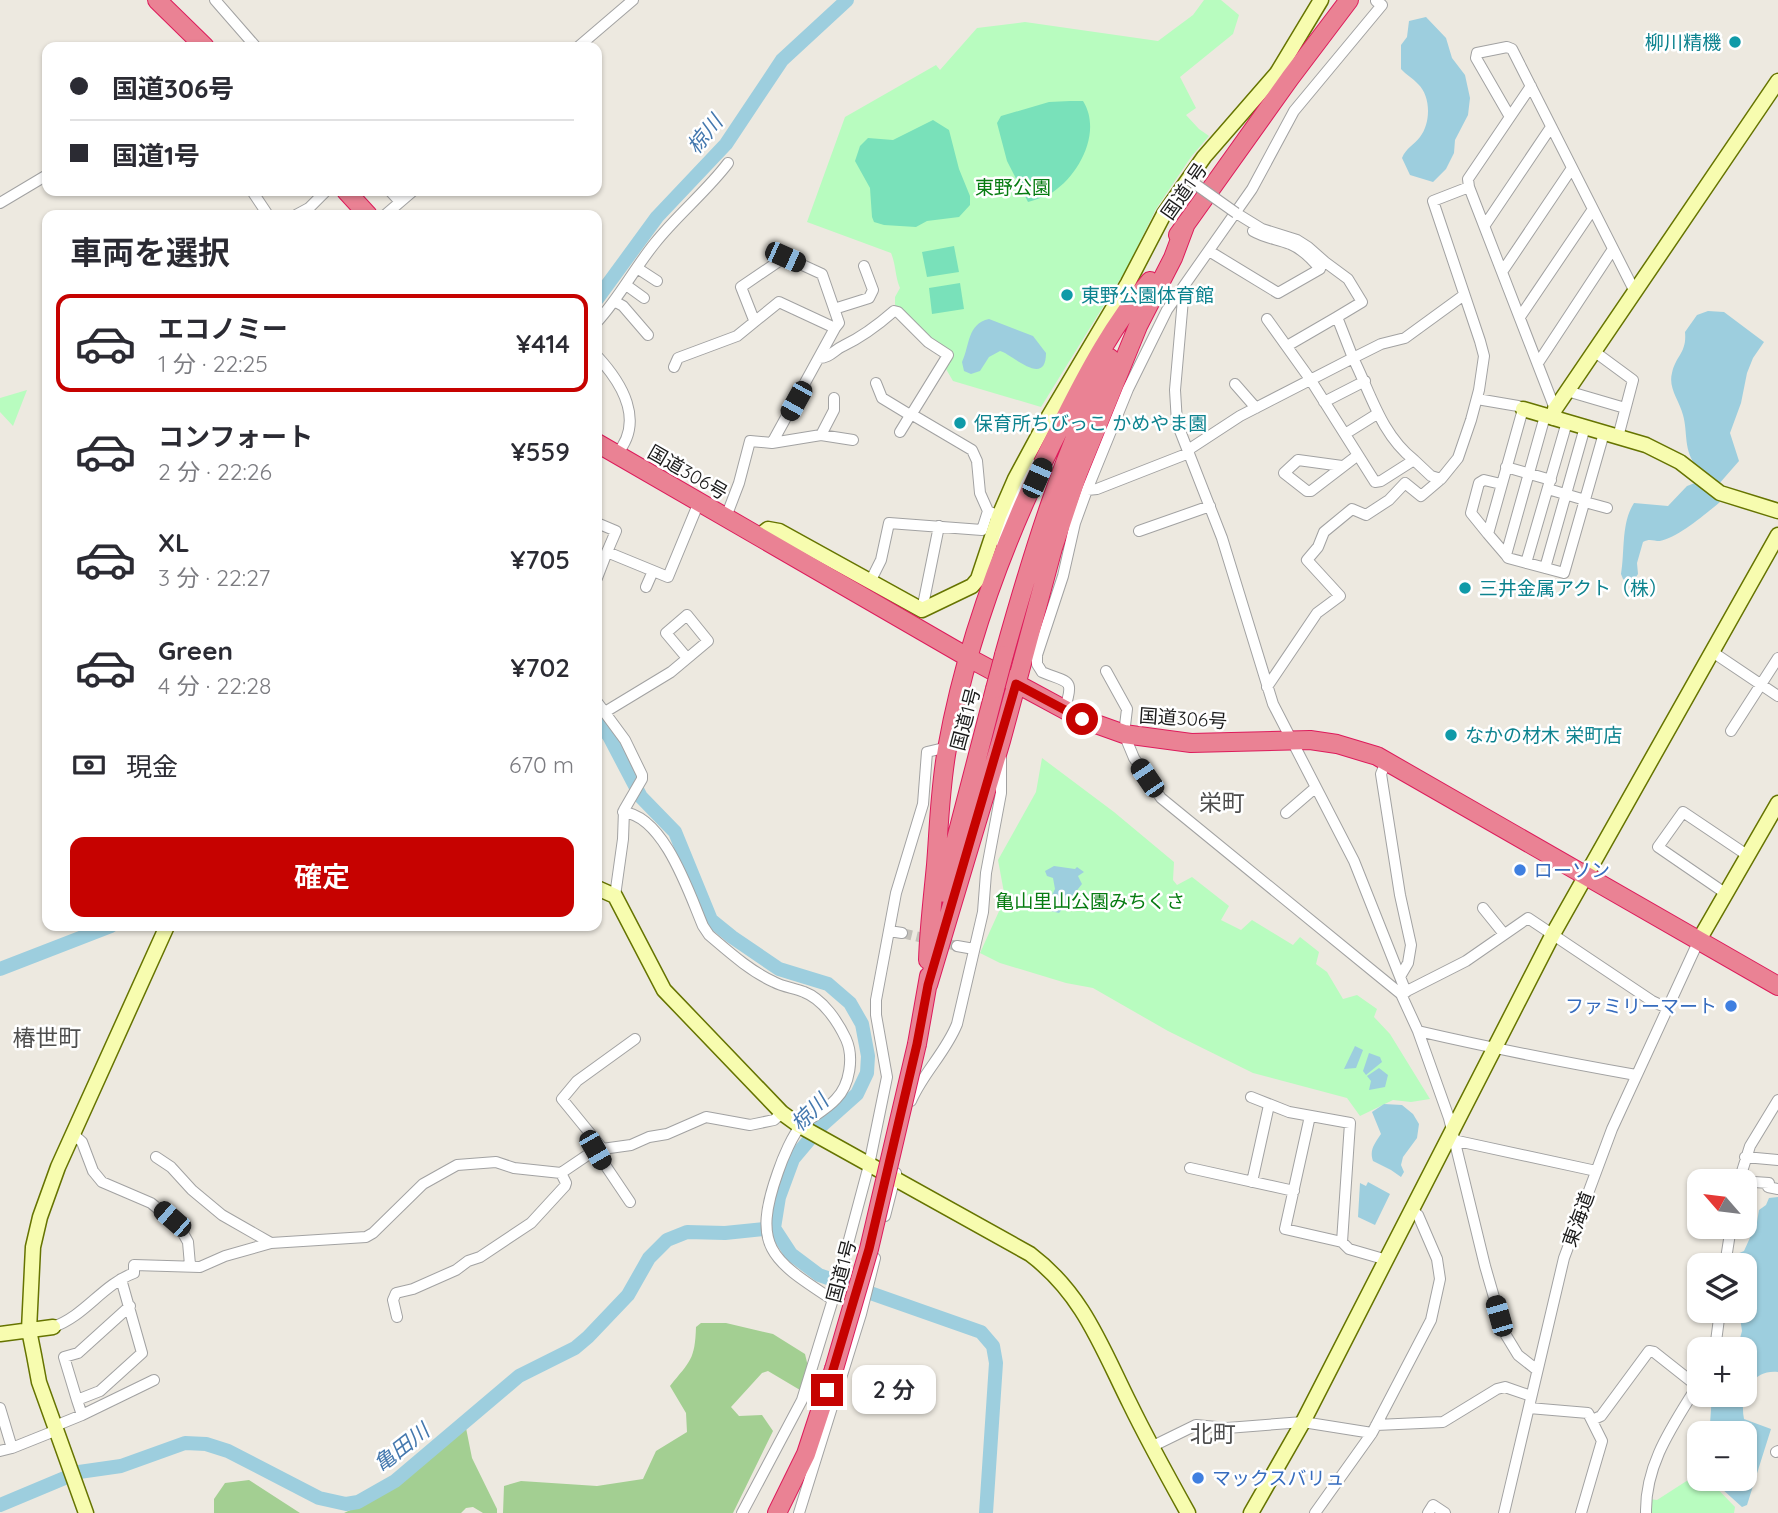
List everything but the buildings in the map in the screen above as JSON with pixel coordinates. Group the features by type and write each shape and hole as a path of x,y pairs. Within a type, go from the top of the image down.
{"highway":[{"path":"158,0 200,42"},
{"name":"国道1号","path":"777,1513 806,1454 869,1249 917,1044 955,843 1004,655 1041,526 1064,462 1111,356 1150,281 1185,226 1349,0"},
{"path":"351,196 363,210"},
{"path":"928,985 1001,741 1053,548 1091,438 1138,326 1185,226"},
{"path":"928,985 942,778 969,658 991,589 1028,496 1075,398 1127,308 1150,281"},
{"name":"国道306号","path":"602,446 1064,710 1124,734 1191,743 1244,743 1291,739 1337,744 1363,751 1778,986"}],"street":[{"path":"215,0 252,42"},
{"path":"584,42 633,0"},
{"path":"870,582 881,559 889,523 982,530 1015,479 1049,416 1128,284 1164,214 1229,126 1277,73 1321,0"},
{"path":"1064,710 1070,693 1068,684 1058,676 1042,672 1037,660 1063,576 1075,523 1128,389 1167,310 1209,251 1238,218 1294,111 1381,5 1376,1"},
{"path":"1510,117 1476,58 1477,53 1507,47 1512,49 1635,292"},
{"path":"1506,555 1529,473 1567,391 1778,81"},
{"path":"1527,563 1550,485 1555,416 1538,363 1468,179 1531,86"},
{"path":"1485,225 1551,127"},
{"path":"602,316 659,238 728,163"},
{"path":"1502,272 1572,168"},
{"path":"0,203 42,178"},
{"path":"1188,179 1264,237 1302,250 1320,269 1278,293 1209,251"},
{"path":"1267,687 1317,613 1340,596 1307,560 1318,547 1324,532 1352,509 1366,515 1389,500 1405,483 1421,496 1441,479 1458,458 1477,399 1484,356 1433,201 1469,187"},
{"path":"305,210 321,196"},
{"path":"395,196 400,202"},
{"path":"391,210 407,196"},
{"path":"1520,317 1593,209"},
{"path":"1238,218 1297,240 1348,279 1362,302 1287,346"},
{"path":"1538,363 1614,249"},
{"path":"754,320 741,287 785,257 822,274 839,323 772,443"},
{"path":"834,309 869,298 873,290 864,266"},
{"path":"637,268 657,281"},
{"path":"1184,284 1175,398 1177,423 1222,538 1267,687 1315,788 1354,861 1401,975 1403,993 1449,1118 1504,1332 1518,1355 1537,1370"},
{"path":"625,285 644,298"},
{"path":"1087,490 1097,489 1188,451 1240,416 1310,379 1381,345 1405,338 1464,295"},
{"path":"614,301 623,306 648,335"},
{"path":"674,367 678,358 737,336 779,302 835,328"},
{"path":"819,358 827,358 842,346 869,332 894,311 928,342 948,355 900,432"},
{"path":"1337,317 1377,414 1401,450 1441,479"},
{"path":"1267,319 1310,379 1375,482 1414,460"},
{"path":"1501,484 1484,480 1479,484 1471,513 1506,555 1564,573 1585,501 1611,435 1625,408 1633,380 1595,352"},
{"path":"602,362 618,380 628,410 626,438 616,455"},
{"path":"1324,402 1365,382"},
{"path":"876,383 881,398 972,450 977,461 980,493 994,514 978,579 972,586 922,610"},
{"path":"1235,384 1256,408"},
{"path":"1567,391 1625,408"},
{"path":"821,435 834,410 834,398"},
{"path":"1477,399 1555,416 1646,445 1680,462 1720,493 1778,511"},
{"path":"1488,534 1522,409"},
{"path":"1345,435 1377,414"},
{"path":"991,589 999,543 1049,416"},
{"path":"1545,568 1585,427"},
{"path":"726,517 750,441 772,443 821,435 853,440"},
{"path":"1342,466 1298,460 1284,473 1307,491 1311,491 1358,456"},
{"path":"1506,467 1529,473 1566,495 1607,508"},
{"path":"607,552 668,577 699,502"},
{"path":"1139,531 1210,506"},
{"path":"602,525 616,531 602,560"},
{"path":"922,610 939,526"},
{"path":"759,536 768,530 779,531 922,610"},
{"path":"1251,1513 1303,1422 1452,1136 1553,934 1778,535"},
{"path":"646,587 653,571"},
{"path":"605,712 671,672 708,641 687,615 666,633 687,658"},
{"path":"662,618 671,629"},
{"path":"1711,651 1778,696"},
{"path":"1731,731 1778,658"},
{"path":"1106,671 1127,709 1124,734 1134,758 1161,798 1403,993"},
{"path":"602,708 625,740 638,764 642,779 624,809 615,896 664,990 782,1113 828,1142 1030,1254 1061,1282 1091,1323 1151,1447 1188,1513"},
{"path":"799,1513 863,1306 895,1180 899,1146 910,1102 916,1089 951,1040 957,1024 983,912 986,873 1001,793 1001,741"},
{"path":"742,1513 802,1400 834,1298 869,1165 887,1077 877,1022 876,1000 895,892 923,804 927,752 948,747"},
{"path":"1386,762 1381,774 1400,895 1411,944 1408,963 1401,975"},
{"path":"1286,813 1315,788"},
{"path":"1699,940 1778,803"},
{"path":"624,809 638,817 666,844 709,935 775,983 807,993 834,1019 845,1037 850,1068 840,1095 800,1126 782,1161 769,1199 766,1227 767,1240 781,1263 834,1298"},
{"path":"1725,893 1658,847 1683,811 1747,855"},
{"path":"602,890 615,896"},
{"path":"1483,908 1504,934"},
{"path":"1403,993 1466,961 1528,918 1652,1001 1667,1008"},
{"path":"86,1513 39,1382 29,1330 33,1247 44,1204 73,1133 165,931"},
{"path":"889,931 902,933"},
{"name":"東海道","path":"1504,1513 1564,1258 1596,1171 1636,1076 1699,940"},
{"path":"957,946 974,948"},
{"path":"1418,1031 1636,1076"},
{"path":"630,1202 599,1149 562,1099 577,1081 635,1039"},
{"path":"1251,1097 1310,1116 1350,1123 1342,1242"},
{"path":"1742,1169 1745,1157 1777,1104"},
{"path":"1252,1182 1269,1105"},
{"path":"0,1334 53,1327 77,1315 109,1286 134,1273 134,1265 200,1266 271,1243 366,1237 423,1184 457,1165 496,1162 514,1168 561,1173 599,1149 631,1146 706,1117 750,1125 774,1120 782,1113"},
{"path":"1310,1116 1285,1229 1342,1242 1349,1249 1387,1260"},
{"path":"73,1133 82,1142 91,1167 102,1181 150,1203 179,1226 188,1241 190,1265"},
{"path":"1452,1136 1596,1171"},
{"path":"156,1157 171,1167 192,1191 222,1215 271,1243"},
{"path":"1745,1157 1778,1160"},
{"path":"1189,1168 1294,1191"},
{"path":"397,1317 393,1300 396,1293 413,1289 456,1270 531,1223 565,1186 561,1173"},
{"path":"1757,1182 1769,1183 1768,1187 1778,1189"},
{"path":"1315,1513 1374,1429 1426,1332 1440,1279 1437,1259 1418,1214 1412,1210"},
{"path":"77,1400 100,1391 142,1353 121,1279"},
{"path":"82,1415 64,1357 78,1353 130,1306"},
{"path":"1592,1420 1601,1416 1650,1351 1687,1376"},
{"path":"0,1451 56,1428 154,1380"},
{"path":"1151,1447 1196,1425 1227,1427 1303,1422 1374,1429 1443,1422 1497,1389 1505,1387 1531,1396"},
{"path":"1646,1513 1647,1488 1654,1462 1687,1404"},
{"path":"0,1407 12,1448"},
{"path":"1529,1408 1579,1410 1588,1413 1592,1420 1602,1441 1581,1513"},
{"path":"1428,1513 1433,1505 1445,1513"}],"green space":[{"name":"東野公園","path":"1204,0 1221,0 1239,15 1233,34 1180,77 1196,108 1186,115 1209,136 1191,157 1156,209 1127,268 1041,407 953,381 946,369 943,355 895,305 895,297 900,288 891,253 807,222 845,117 936,65 940,70 977,28 1025,22 1158,41 1193,15"},
{"path":"1083,101 1090,125 1089,138 1079,163 1072,174 1053,192 1028,202 1007,161 997,123 1001,116 1049,102"},
{"path":"933,120 949,130 959,169 970,196 970,205 959,217 927,221 916,227 874,222 870,188 855,161 860,146 868,138 893,140"},
{"path":"954,246 959,272 927,277 922,252"},
{"path":"960,283 964,309 932,314 929,288"},
{"path":"27,390 13,426 0,412 0,398"},
{"name":"亀山里山公園みちくさ","path":"1042,758 1114,812 1174,862 1173,880 1177,885 1192,877 1229,906 1221,920 1241,930 1252,920 1293,945 1300,937 1319,952 1316,964 1327,972 1343,999 1357,995 1377,1009 1374,1017 1390,1034 1430,1099 1411,1102 1393,1100 1360,1116 1347,1098 1253,1073 1168,1031 1093,988 1066,983 1000,963 980,953 1005,898 998,860 1036,792"},
{"path":"701,1323 726,1323 773,1334 805,1354 809,1371 800,1390 768,1371 762,1373 731,1407 739,1416 762,1415 773,1431 733,1513 503,1513 504,1486 521,1481 597,1486 643,1479 656,1451 687,1432 686,1413 670,1386 690,1360 696,1327"},
{"path":"466,1428 472,1458 497,1513 483,1513 473,1507 466,1508 461,1513 344,1513 384,1494"},
{"path":"249,1480 300,1513 214,1513 214,1499 225,1483"},
{"path":"1687,1481 1687,1491 1720,1491 1735,1507 1734,1513 1651,1513 1650,1499 1657,1500"}],"water":[{"path":"1426,17 1446,38 1452,58 1465,75 1470,98 1468,115 1455,140 1454,153 1446,169 1433,182 1410,175 1402,158 1424,131 1428,110 1422,89 1401,69 1401,45 1407,37 1409,21"},
{"path":"1708,311 1724,312 1764,342 1747,373 1741,403 1730,433 1739,461 1718,485 1699,470 1690,455 1683,415 1671,378 1683,349 1685,332 1697,315"},
{"path":"989,319 1033,336 1046,353 1040,368 1034,369 1000,351 989,357 980,371 971,374 964,371 962,362 970,336 977,325"},
{"path":"1695,483 1720,502 1675,535 1660,541 1643,542 1637,563 1638,574 1634,580 1627,582 1621,574 1624,537 1627,519 1634,503 1668,506 1687,486"},
{"path":"1054,866 1077,867 1084,872 1078,876 1082,884 1059,913 1051,911 1047,906 1055,889 1053,878 1047,876 1045,871"},
{"path":"1355,1046 1363,1050 1356,1068 1344,1069"},
{"path":"1369,1053 1380,1057 1382,1062 1366,1075 1363,1071"},
{"path":"1379,1068 1388,1075 1385,1087 1369,1090 1371,1081 1367,1076"},
{"path":"1384,1104 1402,1105 1413,1114 1419,1124 1417,1138 1403,1157 1401,1165 1404,1172 1401,1177 1373,1161 1372,1157 1373,1147 1381,1134 1372,1112"},
{"path":"1368,1182 1390,1194 1375,1225 1358,1217 1360,1183 1366,1186"},
{"path":"1778,1197 1778,1372 1769,1372 1757,1377 1757,1337 1740,1337 1741,1323 1757,1323 1757,1253 1739,1253 1744,1251 1749,1239 1757,1239 1759,1210 1766,1205 1769,1198"},
{"path":"1711,1407 1743,1407 1744,1419 1749,1421 1710,1421"},
{"path":"1757,1424 1771,1429 1757,1473"},
{"path":"1724,1491 1751,1491 1747,1505 1742,1507"}],"waterway":[{"name":"椋川","path":"602,292 657,217 726,144 782,60 847,0"},
{"name":"椋川","path":"602,727 641,797 675,832 711,920 779,969 828,984 850,1003 862,1024 868,1056 867,1073 857,1094 820,1127 793,1159 779,1197 774,1228 791,1254 819,1275 981,1332 993,1346 996,1363 986,1513"},
{"path":"0,969 98,931"},
{"name":"亀田川","path":"0,1505 79,1472 121,1466 185,1443 206,1444 228,1451 319,1498 346,1504 358,1502 395,1481 519,1376 575,1348 588,1337 628,1295 649,1258 667,1240 687,1232 725,1233 774,1228"}],"tunnel":[{"path":"902,933 957,946"}],"place":[{"name":"柳川精機","path":"1735,42"},
{"name":"東野公園体育館","path":"1067,295"},
{"name":"保育所ちびっこ かめやま園","path":"960,423"},
{"name":"三井金属アクト（株）","path":"1465,588"},
{"name":"なかの材木 栄町店","path":"1451,735"},
{"name":"ローソン","path":"1520,870"},
{"name":"ファミリーマート","path":"1731,1006"},
{"name":"マックスバリュ","path":"1198,1478"}],"district":[{"name":"栄町","path":"1222,802"},
{"name":"椿世町","path":"47,1037"},
{"name":"北町","path":"1213,1433"}],"route":[{"path":"827,1390 869,1249 917,1044 928,985 1016,684 1082,719"}]}
